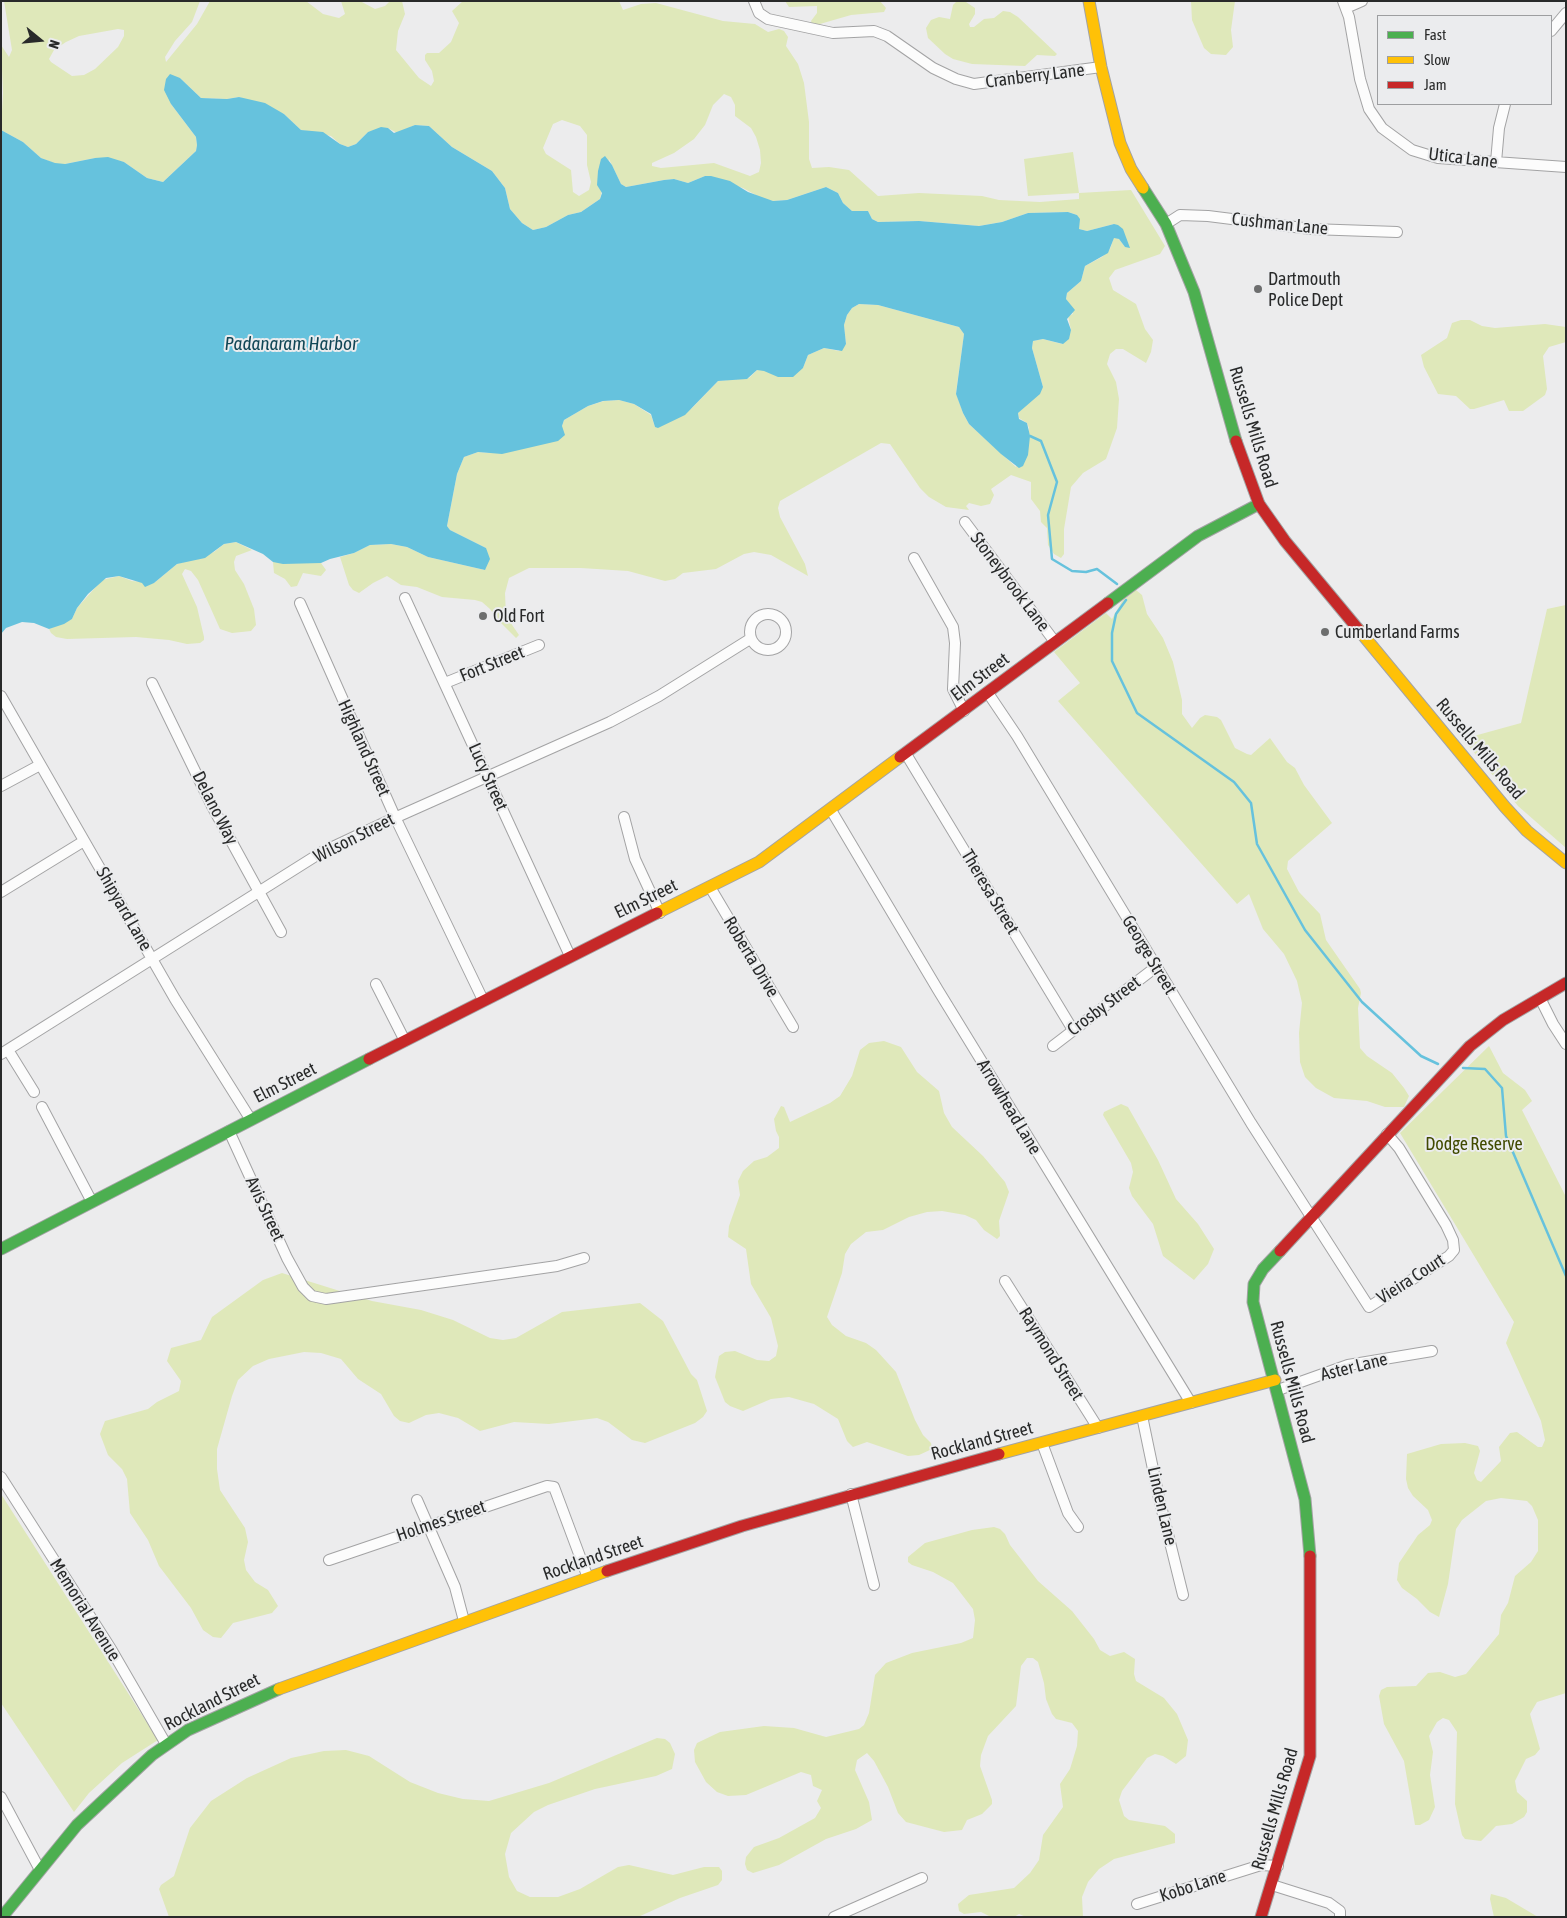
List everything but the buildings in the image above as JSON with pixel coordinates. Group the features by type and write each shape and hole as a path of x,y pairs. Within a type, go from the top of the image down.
{"street":[{"name":"Cranberry Lane","path":"754,1 759,13 768,20 833,33 874,31 887,36 933,68 956,79 974,84 1101,67"},
{"name":"Russells Mills Road","path":"1088,1 1101,67 1120,143 1131,169 1166,224 1194,292 1242,462 1259,504 1285,541 1505,807 1527,831 1566,863"},
{"path":"1344,5 1362,1"},
{"name":"Utica Lane","path":"1344,5 1349,17 1360,78 1369,110 1382,128 1412,150 1438,158 1566,167"},
{"path":"1552,30 1566,13"},
{"path":"1496,162 1499,128 1506,105"},
{"name":"Cushman Lane","path":"1166,224 1180,215 1208,216 1310,229 1397,232"},
{"name":"Elm Street","path":"1,1249 483,1000 759,862 1198,536 1259,504"},
{"name":"Stoneybrook Lane","path":"965,522 1055,642"},
{"path":"914,558 953,627 955,643 953,689 964,711"},
{"name":"Lucy Street","path":"405,598 570,956"},
{"name":"Highland Street","path":"300,603 395,817 483,1000"},
{"name":"Wilson Street","path":"4,1052 322,852 395,817 610,722 659,696 750,639"},
{"name":"Fort Street","path":"445,683 539,645"},
{"name":"Delano Way","path":"152,683 258,892 281,932"},
{"name":"George Street","path":"988,693 1017,736 1156,967 1311,1217"},
{"name":"Shipyard Lane","path":"1,696 190,1023 251,1120"},
{"name":"Theresa Street","path":"906,754 1072,1030"},
{"path":"1,786 40,765"},
{"name":"Arrowhead Lane","path":"831,810 938,990 1191,1403"},
{"path":"624,817 636,859 660,913"},
{"path":"1,892 84,841"},
{"name":"Roberta Drive","path":"710,887 793,1027"},
{"name":"Crosby Street","path":"1052,1046 1156,967"},
{"name":"Russells Mills Road","path":"1261,1917 1306,1775 1311,1746 1311,1611 1307,1520 1302,1486 1277,1385 1253,1302 1252,1289 1263,1269 1477,1039 1503,1020 1566,983"},
{"path":"376,984 405,1041"},
{"path":"1540,998 1566,1044"},
{"path":"4,1052 34,1092"},
{"path":"42,1107 92,1202"},
{"name":"Avis Street","path":"229,1131 287,1258 303,1287 312,1296 326,1299 558,1266 584,1258"},
{"name":"Vieira Court","path":"1311,1217 1369,1307 1449,1256 1454,1250 1453,1240 1446,1225 1399,1148 1387,1134"},
{"name":"Raymond Street","path":"1005,1281 1098,1428"},
{"name":"Aster Lane","path":"1277,1385 1348,1365 1432,1351"},
{"name":"Rockland Street","path":"7,1914 66,1837 93,1808 166,1744 204,1722 263,1695 464,1621 742,1526 851,1494 1191,1403 1277,1385"},
{"name":"Linden Lane","path":"1142,1416 1158,1498 1183,1595"},
{"path":"1042,1443 1068,1512 1078,1527"},
{"name":"Memorial Avenue","path":"1,1477 111,1649 166,1744"},
{"name":"Holmes Street","path":"329,1560 547,1486 554,1487 588,1578"},
{"path":"851,1494 874,1585"},
{"path":"416,1500 426,1526 455,1587 464,1621"},
{"path":"1,1797 40,1870"},
{"name":"Kobo Lane","path":"1137,1904 1261,1864 1278,1866"},
{"path":"834,1917 922,1878"},
{"path":"1272,1885 1336,1906 1340,1911 1340,1917"}],"green space":[{"path":"4,1 200,1 192,22 175,41 165,57 166,62 197,24 210,1 306,1 323,14 339,18 345,14 341,1 360,1 375,9 385,6 390,1 402,1 405,14 398,31 396,50 419,78 431,86 434,81 432,71 425,60 425,55 427,53 439,53 451,42 459,23 452,11 463,1 619,1 623,10 641,4 656,3 723,21 755,24 768,32 779,29 784,31 788,37 786,46 798,64 804,83 809,122 809,159 812,168 829,167 849,170 878,196 919,193 982,196 999,200 1040,202 1079,199 1079,193 1131,190 1165,246 1160,254 1115,270 1109,278 1113,290 1136,304 1145,329 1153,340 1151,352 1146,363 1123,349 1116,349 1110,354 1107,364 1116,382 1119,399 1117,428 1106,459 1083,473 1071,487 1064,529 1064,554 1061,558 1054,554 1048,545 1047,528 1041,522 1040,511 1031,499 1031,482 1011,475 991,489 994,495 990,504 981,506 969,503 966,506 969,510 946,507 929,497 920,488 890,444 881,443 780,501 778,508 780,517 805,564 808,576 771,555 754,552 744,554 716,569 683,573 675,579 665,581 628,571 581,568 529,568 509,578 505,593 506,616 519,635 516,638 482,602 442,597 417,587 401,585 387,576 359,593 349,585 340,557 370,545 391,544 407,547 428,557 485,570 486,548 450,530 447,526 457,474 464,457 478,452 489,453 562,426 564,420 588,406 604,401 619,400 634,404 651,415 655,427 692,408 718,381 749,378 757,370 803,368 808,355 824,348 839,351 846,344 844,325 847,315 852,308 859,304 878,305 959,327 964,334 956,393 963,413 969,424 1016,467 1029,428 1027,423 1019,418 1018,413 1043,387 1032,348 1033,341 1043,339 1062,344 1071,330 1068,316 1073,314 1066,299 1067,293 1081,281 1085,266 1102,257 1110,249 1114,237 1119,239 1125,247 1114,224 1087,231 1079,229 1077,215 1068,212 1028,213 1002,222 979,226 919,221 878,222 872,219 868,211 852,211 843,203 838,193 826,187 787,200 773,201 763,199 743,188 705,176 688,183 674,179 626,187 621,184 609,159 600,199 581,212 568,215 546,227 533,230 522,223 510,209 505,188 492,171 452,147 429,126 415,125 397,133 388,128 368,132 356,144 348,147 340,144 331,136 301,130 284,114 239,97 227,99 201,98 180,78 171,104 196,137 197,145 196,151 163,182 147,178 124,162 95,158 56,164 41,158 23,142 1,130 3,93 1,45 9,57 12,50","holes":["118,29 124,30 124,36 118,47 95,69 84,75 72,76 49,59 54,50 79,36","724,94 731,97 735,105 735,116 751,128 756,137 760,150 761,163 759,172 750,176 714,163 661,168 652,166 652,163 674,153 694,139 705,125 713,105","562,120 580,126 587,135 587,165 591,182 589,190 579,196 573,192 571,170 546,154 543,148 553,124"]},
{"path":"785,1 880,1 886,8 884,12 851,15 813,26 811,21 817,13 817,6 789,7"},
{"path":"957,1 966,2 975,8 975,14 969,24 970,27 974,27 984,19 994,18 1003,11 1010,12 1018,17 1057,54 1055,56 1037,55 1025,66 972,64 953,59 928,38 926,28 931,20 939,17 950,19 953,5"},
{"path":"1191,1 1235,1 1231,30 1233,47 1226,55 1211,54 1204,48 1192,20"},
{"path":"1073,152 1079,193 1028,196 1024,159"},
{"path":"1470,320 1482,326 1495,328 1545,324 1566,327 1566,342 1549,347 1543,356 1547,389 1545,395 1523,411 1509,411 1504,400 1470,409 1456,396 1438,394 1424,367 1421,355 1447,338 1452,323"},
{"path":"236,542 252,550 236,556 234,562 235,570 244,584 254,609 256,625 251,631 232,633 220,629 198,580 191,571 185,569 182,574 197,607 204,637 204,640 200,643 187,644 169,640 136,637 67,639 56,637 49,629 72,619 77,608 102,580 119,576 132,581 154,583 177,564 214,552 224,544"},
{"path":"273,562 321,563 326,570 321,576 303,573 297,586 291,587 285,579 274,573"},
{"path":"1136,590 1142,595 1147,614 1163,638 1173,662 1182,700 1182,714 1192,728 1205,715 1217,717 1221,720 1235,748 1251,755 1270,738 1287,762 1295,768 1304,785 1332,823 1288,861 1287,869 1299,892 1320,914 1326,940 1360,989 1358,1008 1360,1048 1367,1056 1392,1073 1404,1088 1409,1096 1404,1107 1385,1107 1367,1101 1334,1098 1316,1088 1305,1077 1300,1062 1299,1033 1302,1003 1297,981 1284,954 1263,929 1249,894 1237,904 1058,701 1080,683 1054,652 1106,613 1112,619 1122,601"},
{"path":"1566,605 1566,848 1518,806 1463,739 1521,723 1547,609"},
{"path":"884,1041 901,1047 917,1072 939,1091 944,1113 952,1127 983,1156 1005,1182 1009,1192 999,1221 1000,1236 997,1239 984,1230 976,1220 965,1215 942,1211 927,1212 909,1217 883,1230 866,1232 851,1244 845,1254 842,1273 827,1317 832,1325 846,1336 866,1343 876,1350 896,1372 915,1420 923,1435 931,1443 932,1449 919,1455 908,1456 867,1442 853,1447 847,1441 838,1419 814,1404 789,1397 771,1399 743,1411 730,1406 725,1402 715,1377 719,1356 725,1352 735,1351 757,1360 769,1361 776,1356 778,1346 771,1318 751,1284 746,1249 728,1237 729,1226 740,1195 738,1181 743,1171 754,1161 767,1157 779,1148 779,1137 774,1119 781,1106 784,1107 790,1122 830,1103 840,1096 852,1076 860,1050 869,1043"},
{"name":"Dodge Reserve","path":"1489,1046 1503,1073 1525,1090 1532,1101 1522,1110 1566,1197 1566,1693 1537,1702 1530,1714 1540,1749 1535,1755 1526,1759 1515,1781 1517,1792 1527,1801 1527,1812 1524,1817 1512,1824 1496,1826 1481,1841 1465,1839 1462,1835 1455,1804 1457,1732 1449,1720 1443,1718 1437,1722 1429,1736 1433,1752 1430,1775 1435,1807 1429,1820 1420,1825 1415,1825 1404,1761 1384,1724 1379,1696 1381,1690 1387,1687 1416,1686 1428,1673 1440,1672 1455,1677 1466,1674 1499,1634 1501,1615 1508,1603 1515,1576 1531,1562 1538,1551 1538,1520 1532,1506 1527,1501 1501,1498 1486,1501 1462,1520 1456,1529 1448,1584 1439,1617 1430,1612 1402,1588 1397,1580 1399,1563 1418,1535 1430,1525 1432,1520 1428,1510 1413,1496 1408,1488 1406,1479 1407,1454 1441,1444 1465,1443 1478,1446 1480,1451 1474,1473 1477,1480 1481,1482 1501,1461 1499,1447 1510,1433 1517,1432 1538,1447 1542,1447 1545,1440 1541,1421 1506,1343 1514,1322 1400,1133"},
{"path":"1121,1104 1128,1107 1158,1160 1176,1199 1198,1224 1214,1249 1208,1264 1194,1280 1163,1256 1153,1224 1132,1196 1129,1188 1133,1172 1131,1163 1103,1115 1104,1112"},
{"path":"282,1273 372,1301 421,1310 453,1320 490,1338 503,1340 516,1338 562,1312 640,1303 663,1321 691,1374 697,1380 707,1411 695,1423 645,1443 632,1440 608,1422 597,1418 549,1424 514,1422 480,1431 458,1418 439,1413 426,1415 409,1423 400,1421 394,1416 381,1394 358,1379 341,1359 321,1353 304,1352 269,1359 253,1366 238,1380 232,1396 217,1449 217,1469 220,1490 245,1528 248,1542 244,1560 246,1570 255,1582 268,1590 278,1606 272,1613 233,1623 221,1638 213,1637 203,1630 191,1608 159,1566 148,1540 130,1513 127,1479 122,1469 108,1455 100,1434 105,1421 148,1409 157,1402 179,1391 181,1381 167,1361 171,1348 201,1340 212,1317 263,1280"},
{"path":"1,1494 158,1740 122,1763 89,1793 74,1812 1,1703"},
{"path":"994,1527 1000,1529 1005,1534 1010,1545 1038,1581 1072,1611 1094,1639 1100,1650 1110,1656 1124,1652 1135,1659 1134,1674 1136,1681 1164,1698 1177,1714 1188,1740 1186,1756 1176,1764 1163,1756 1155,1754 1147,1758 1122,1791 1119,1800 1124,1816 1129,1820 1165,1826 1175,1834 1175,1843 1114,1859 1099,1869 1088,1882 1082,1897 1083,1917 1026,1917 1019,1914 1014,1917 991,1917 981,1912 964,1914 959,1911 958,1904 969,1895 1014,1888 1030,1873 1039,1860 1043,1835 1063,1807 1060,1784 1070,1769 1077,1746 1078,1731 1072,1723 1056,1719 1052,1714 1046,1699 1038,1662 1033,1658 1027,1658 1021,1666 1016,1706 988,1736 981,1755 980,1766 992,1804 982,1814 967,1820 962,1830 944,1832 906,1822 898,1813 888,1787 874,1761 867,1753 857,1760 855,1770 869,1802 872,1820 856,1829 826,1839 779,1865 753,1873 747,1870 745,1864 746,1857 754,1847 779,1838 815,1818 821,1808 817,1801 822,1790 813,1786 811,1775 801,1772 746,1795 728,1796 717,1792 706,1782 695,1762 694,1750 697,1743 720,1732 764,1726 794,1728 826,1737 859,1729 864,1725 869,1713 875,1675 886,1663 912,1653 961,1643 973,1638 975,1620 973,1609 953,1583 933,1572 912,1565 908,1562 908,1557 925,1543 972,1530"},
{"path":"657,1738 665,1739 670,1743 675,1754 672,1769 656,1776 595,1789 548,1805 534,1812 511,1833 505,1854 509,1877 517,1891 530,1897 558,1897 580,1889 618,1867 629,1865 673,1875 704,1867 719,1867 722,1871 722,1880 718,1885 680,1898 638,1917 169,1917 159,1889 161,1885 174,1876 190,1828 211,1801 247,1778 291,1758 324,1751 346,1750 369,1756 410,1782 438,1793 463,1799 489,1801 549,1783"},
{"path":"1491,1894 1506,1898 1538,1917 1494,1917 1490,1899"}],"water":[{"name":"Padanaram Harbor","path":"170,74 180,78 201,98 227,99 239,97 265,103 284,114 301,130 323,132 340,144 348,147 356,144 368,132 381,127 388,128 394,133 415,125 429,126 452,147 492,171 505,188 510,209 522,223 533,230 546,227 568,215 581,212 600,199 602,193 597,185 598,171 601,159 605,156 612,165 621,184 626,187 674,179 688,183 705,176 711,176 730,181 748,192 773,201 787,200 826,187 838,193 843,203 852,211 868,211 872,219 878,222 919,221 979,226 1002,222 1028,213 1068,212 1077,215 1080,219 1079,229 1087,231 1114,224 1118,225 1123,229 1130,248 1125,247 1119,239 1114,238 1108,253 1085,266 1081,281 1067,293 1066,299 1075,310 1067,319 1071,330 1069,339 1063,344 1043,339 1033,341 1032,348 1043,387 1040,394 1018,413 1019,419 1027,423 1030,436 1028,455 1023,466 1019,468 969,424 963,413 956,394 964,334 959,327 878,305 859,304 852,308 847,315 844,325 846,344 842,351 824,348 808,355 803,368 793,377 778,377 757,370 747,379 718,381 685,415 658,428 655,427 651,414 634,404 619,400 603,401 588,406 564,420 562,426 565,435 558,441 502,454 478,452 464,457 457,474 447,526 450,530 486,548 490,559 485,570 428,557 407,547 391,544 370,545 354,553 321,563 283,564 273,562 263,554 236,542 224,544 205,558 177,564 154,583 145,587 142,583 119,576 106,578 88,594 77,608 72,619 64,624 49,629 34,623 22,622 6,628 1,634 1,130 23,142 41,158 55,163 65,164 108,157 124,162 147,178 163,182 196,151 197,145 196,137 171,104 164,90 166,79"}],"waterway":[{"path":"1030,436 1041,441 1057,482 1048,515 1052,559 1072,571 1086,572 1097,569 1117,584"},
{"path":"1126,600 1116,614 1112,633 1112,661 1137,713 1234,782 1251,803 1257,844 1305,930 1362,1002 1421,1056 1438,1064"},
{"path":"1463,1068 1485,1069 1502,1088 1506,1136 1566,1276"}],"traffic: fast":[{"path":"1143,188 1166,224 1194,292 1236,441"},
{"path":"1108,603 1198,536 1259,504"},
{"path":"1,1249 369,1059"},
{"path":"1280,1251 1263,1269 1254,1284 1253,1302 1305,1499 1310,1556"},
{"path":"2,1917 77,1825 152,1755 188,1730 279,1689"}],"traffic: slow":[{"path":"1089,1 1101,67 1120,143 1131,169 1143,188"},
{"path":"1358,629 1505,807 1527,831 1566,863"},
{"path":"657,913 759,862 900,757"},
{"path":"999,1454 1275,1380"},
{"path":"279,1689 607,1571"}],"traffic: jam":[{"path":"1236,441 1259,504 1285,541 1358,629"},
{"path":"900,757 1108,603"},
{"path":"369,1059 657,913"},
{"path":"1280,1251 1470,1046 1503,1020 1566,983"},
{"path":"607,1571 742,1526 999,1454"},
{"path":"1261,1917 1310,1756 1310,1556"}],"place":[{"name":"Dartmouth Police Dept","path":"1258,289"},
{"name":"Old Fort","path":"483,616"},
{"name":"Cumberland Farms","path":"1325,632"}]}
